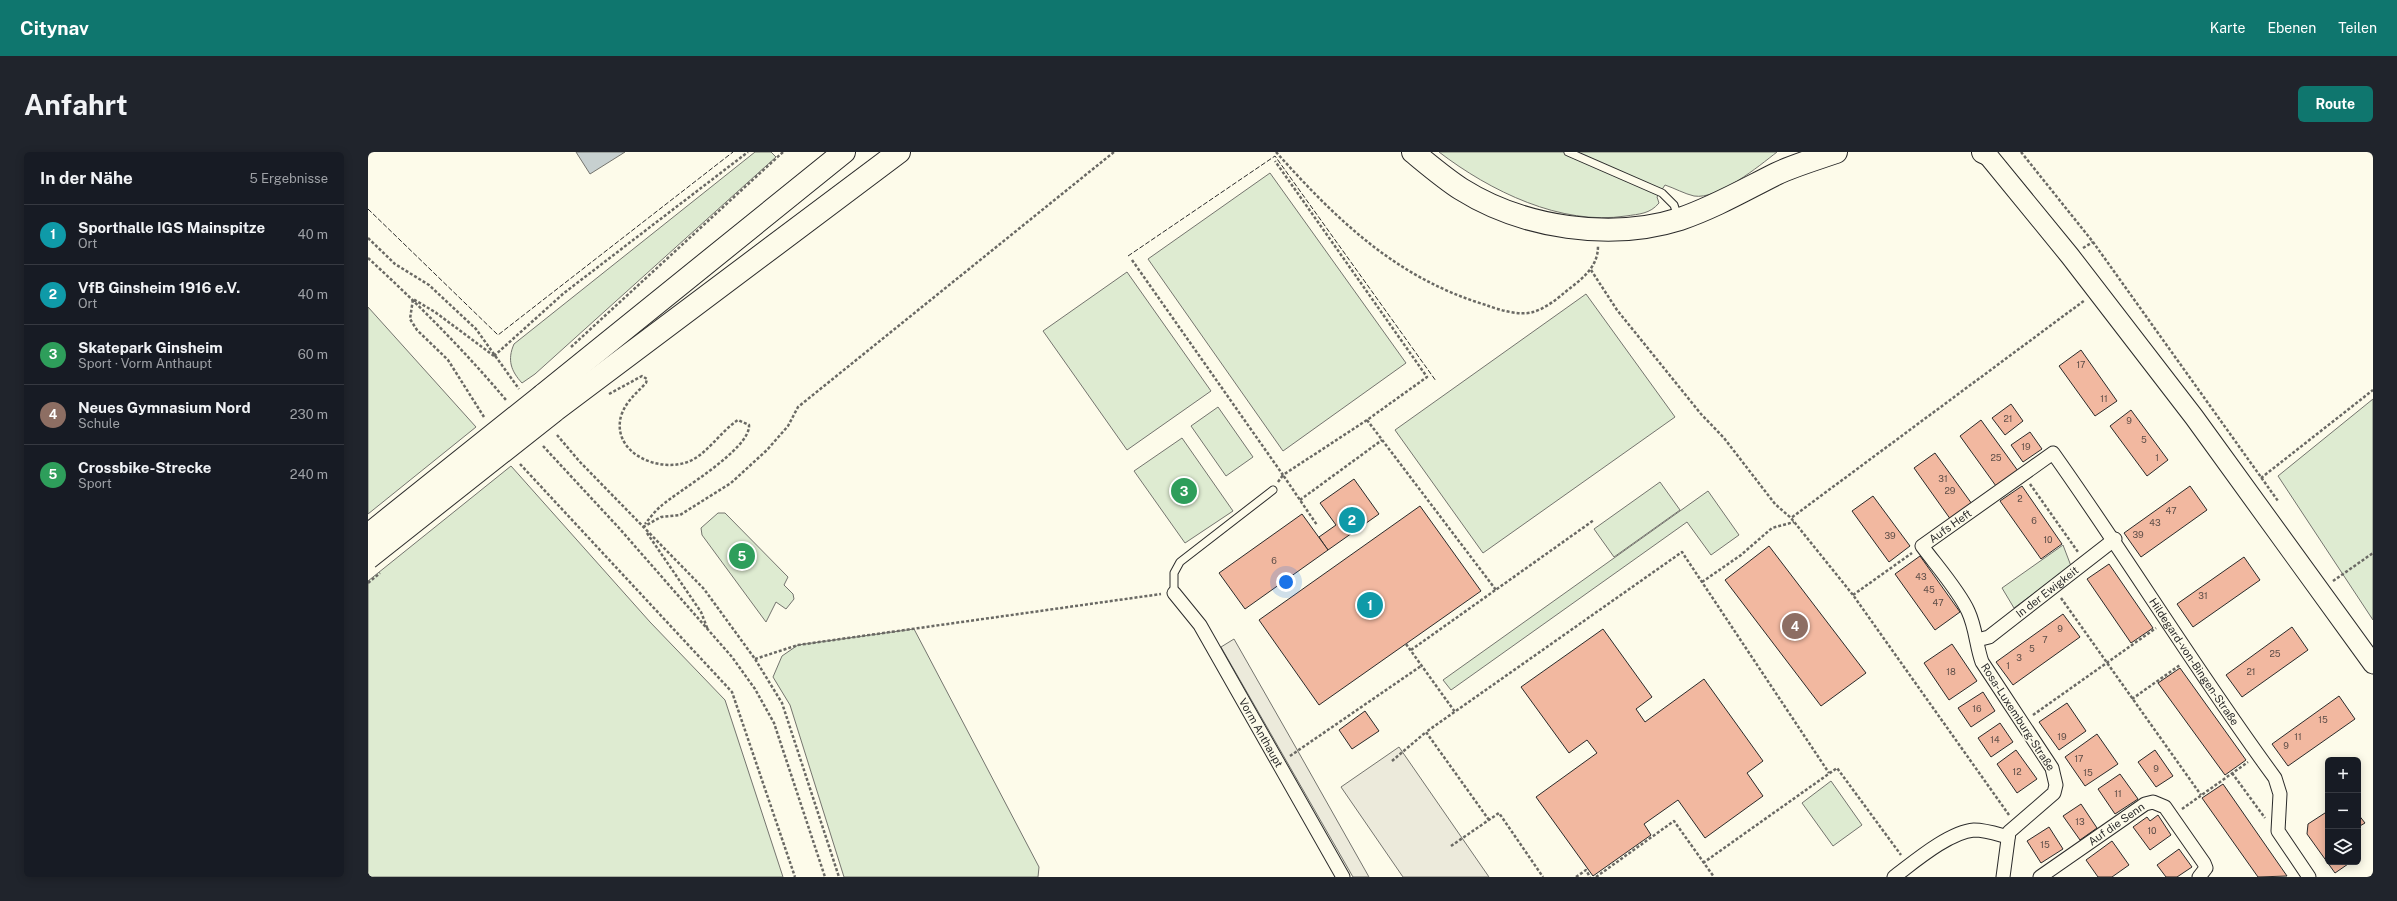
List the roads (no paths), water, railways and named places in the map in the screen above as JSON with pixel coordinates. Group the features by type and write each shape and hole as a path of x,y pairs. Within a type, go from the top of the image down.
{"highway":[{"path":"368,558 844,152"},
{"path":"368,535 548,403 899,152"},
{"path":"1413,152 1462,190 1520,216 1552,224 1598,229 1649,225 1679,219 1741,194 1777,174 1836,152"},
{"path":"1777,174 1800,152"}],"main road":[{"path":"1985,152 2070,256 2194,417 2373,664"}],"street":[{"name":"Aufs Heft","path":"1968,610 1922,546 2053,453"},
{"name":"Hildegard-von-Bingen-Straße","path":"2053,453 2115,540 2190,657 2278,785 2280,794 2277,822 2281,838 2309,877"},
{"name":"In der Ewigkeit","path":"1977,640 1989,638 2053,586 2115,540"},
{"name":"Vorm Anthaupt","path":"1174,593 1200,625 1278,764 1344,877"},
{"name":"Rosa-Luxemburg-Straße","path":"1968,610 1982,662 2052,768 2056,785 2054,793 2048,801 2011,828 2008,837 2003,877"},
{"name":"Auf die Senn","path":"2040,877 2145,804 2153,802 2161,804 2172,816 2204,863 2206,868 2199,877"},
{"path":"1894,877 1949,839 1963,833 1984,831 2008,837"}],"lane":[{"path":"1568,152 1662,193 1674,206 1679,219"},
{"path":"1174,593 1174,573 1180,562 1273,490"}],"place":[{"name":"Skatepark Ginsheim","path":"1184,491"},
{"name":"VfB Ginsheim 1916 e.V.","path":"1352,520"},
{"name":"Crossbike-Strecke","path":"742,556"},
{"name":"Sporthalle IGS Mainspitze","path":"1370,605"},
{"name":"Neues Gymnasium Nord","path":"1795,626"}]}
